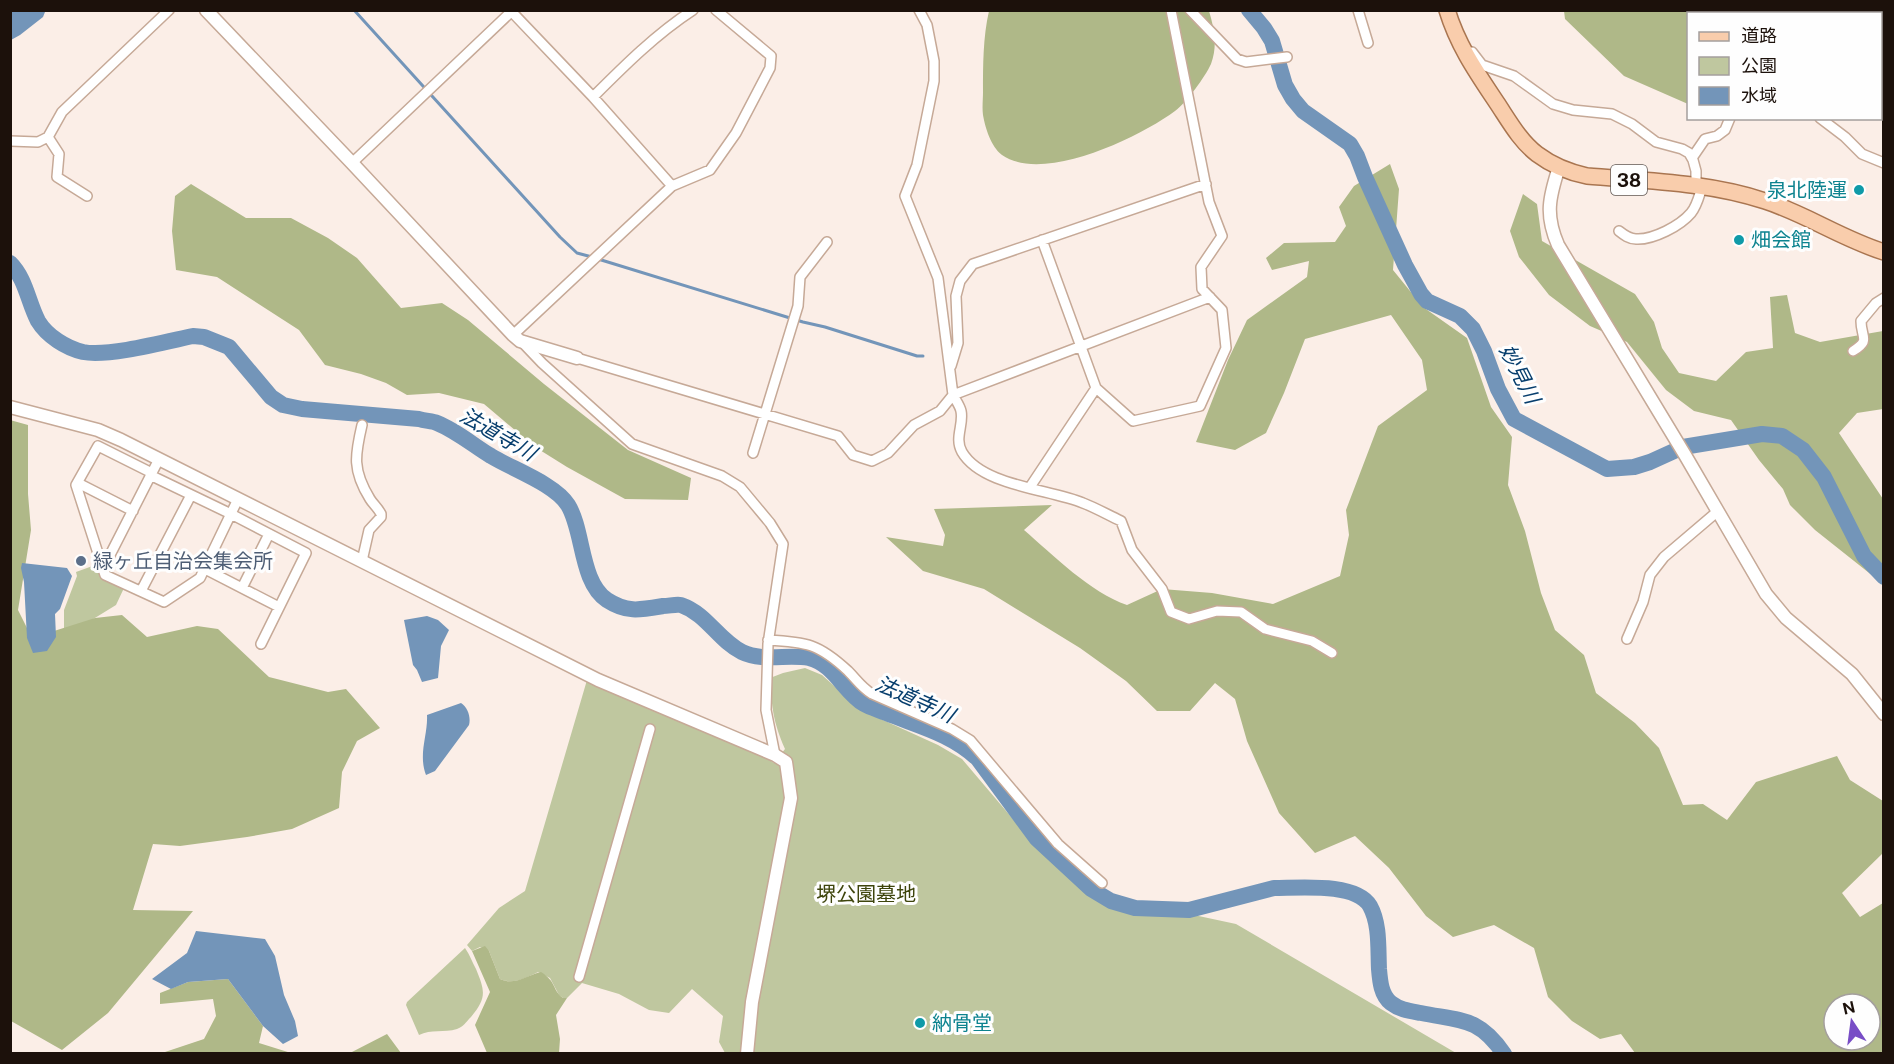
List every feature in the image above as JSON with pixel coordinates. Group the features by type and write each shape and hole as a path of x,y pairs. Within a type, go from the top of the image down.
{"main road":[{"name":"38","path":"1447,10 1461,48 1516,132 1536,153 1559,167 1587,176 1718,189 1764,201 1796,212 1867,247 1884,252"}],"street":[{"path":"10,141 38,142 48,137 62,112 169,10"},
{"path":"206,10 542,363 632,444 722,476 740,487 770,523 783,544 768,642 766,710 775,755"},
{"path":"593,98 619,71 674,23 693,10"},
{"path":"516,338 672,186 710,170 736,133 770,68 771,56 716,10"},
{"path":"919,10 927,25 934,61 934,81 917,165 905,196 938,278 953,395 961,411 958,436 961,450 970,463 1002,481 1082,502 1120,521 1132,550 1162,589 1171,612 1189,619 1217,611 1241,612 1265,629 1311,641 1332,653"},
{"path":"1042,240 1096,388 1133,421 1200,406 1226,348 1222,310 1202,289 1201,267 1222,236 1209,202 1171,10"},
{"path":"1190,10 1238,59 1246,62 1287,57"},
{"path":"1358,10 1368,43"},
{"path":"352,163 511,11 672,186"},
{"path":"1461,48 1470,50 1487,68 1514,75 1562,108 1621,117 1656,142 1689,153 1699,186 1697,203 1692,212 1674,226 1652,236 1636,239 1627,237 1619,231"},
{"path":"1692,158 1705,139 1717,136 1725,130 1729,120"},
{"path":"1823,120 1862,154 1884,163"},
{"path":"48,137 59,154 57,177 87,196"},
{"path":"1559,167 1550,196 1549,212 1553,234 1558,245 1766,594 1786,618 1852,674 1884,714"},
{"path":"950,371 958,343 957,296 960,281 973,264 1206,184"},
{"path":"753,453 798,306 800,277 827,242"},
{"path":"516,338 838,436 853,455 872,460 888,453 914,425 940,411 953,395 1210,297"},
{"path":"1853,351 1863,345 1865,340 1861,321 1876,303 1884,298"},
{"path":"1030,487 1096,388"},
{"path":"10,407 98,430 598,680 775,755 786,762 791,798 752,1002 747,1053"},
{"path":"362,425 356,462 361,483 381,517 369,530 362,561"},
{"path":"238,499 231,514 200,578 164,602 105,575 76,486 98,446 191,495 231,514 306,553 261,644"},
{"path":"102,566 110,555 159,459"},
{"path":"78,483 133,511"},
{"path":"141,591 191,495"},
{"path":"1627,639 1643,602 1650,575 1664,557 1718,511"},
{"path":"242,588 269,534"},
{"path":"205,568 279,607"},
{"path":"768,642 799,641 820,648 850,673 860,686 872,694 952,729 970,740 1058,844 1102,883"},
{"path":"579,977 650,729"}],"green space":[{"path":"1564,10 1767,11 1687,12 1687,104 1624,76 1565,19"},
{"path":"989,11 1209,11 1214,37 1213,57 1200,82 1180,107 1139,133 1091,154 1066,161 1041,164 1020,163 998,151 989,136 984,120 984,51"},
{"path":"1390,164 1399,189 1393,270 1423,307 1467,338 1491,407 1512,437 1508,485 1525,531 1541,593 1555,630 1584,655 1596,693 1635,723 1659,748 1683,805 1703,804 1727,820 1756,782 1837,756 1850,780 1883,801 1883,853 1842,893 1860,917 1883,903 1883,1053 1635,1053 1621,1034 1600,1039 1572,1021 1548,997 1534,948 1494,925 1453,937 1426,916 1389,868 1355,836 1315,853 1279,813 1247,741 1235,699 1215,683 1190,711 1157,711 1126,681 1080,648 984,589 923,571 886,537 943,546 945,535 934,509 1052,505 1024,530 1086,583 1127,605 1162,589 1212,593 1273,604 1340,576 1349,535 1346,510 1378,426 1427,390 1422,360 1391,315 1305,339 1266,433 1235,450 1196,442 1228,360 1247,320 1307,277 1309,261 1272,270 1266,258 1284,243 1335,242 1346,226 1339,207 1354,186"},
{"path":"191,184 246,218 291,218 328,238 357,258 401,308 442,303 468,320 628,450 691,478 688,500 625,499 535,447 484,404 439,393 407,395 386,383 325,365 299,330 217,277 176,270 172,231 175,196"},
{"path":"1523,194 1537,204 1542,241 1635,294 1654,322 1662,348 1679,373 1716,381 1746,352 1773,348 1770,297 1787,295 1795,333 1820,342 1883,331 1883,409 1857,413 1839,433 1883,499 1883,584 1815,530 1790,505 1783,489 1731,420 1694,411 1666,390 1627,342 1590,326 1549,295 1519,257 1510,231"},
{"path":"10,420 28,425 28,494 31,530 18,610 32,638 95,618 122,615 147,637 197,626 218,629 269,677 328,692 346,689 380,728 357,741 342,772 339,808 292,829 180,846 153,844 133,910 193,911 108,1013 62,1050 11,1021"},
{"path":"98,564 124,588 116,605 64,637 64,610 77,576 76,572"},
{"name":"堺公園墓地","path":"805,668 822,675 861,710 938,745 962,759 1040,851 1086,893 1135,910 1194,915 1236,924 1456,1053 725,1053 719,1042 723,1016 692,989 669,1013 649,1010 619,994 582,983 567,998 563,998 550,978 538,972 515,981 500,979 489,951 480,947 472,951 467,945 499,908 525,891 587,680 763,756 774,763 785,749 774,715 770,678"},
{"path":"485,946 500,979 516,981 541,972 550,979 563,998 567,998 556,1015 560,1039 559,1053 487,1053 475,1025 490,992 472,951"},
{"path":"465,948 483,989 480,1005 459,1028 419,1035 406,1005 407,1002"},
{"path":"228,979 263,1026 259,1043 291,1053 162,1053 204,1039 216,1016 213,999 160,1004 160,993 188,982"},
{"path":"387,1034 401,1053 350,1053"}],"water":[{"path":"11,10 45,12 43,17 11,40"},
{"path":"22,563 67,568 72,576 60,609 55,614 56,637 47,651 33,653 27,638"},
{"path":"427,616 438,620 449,630 441,646 438,678 422,682 413,665 404,620"},
{"path":"461,703 468,713 469,725 435,771 426,775 423,752 427,715"},
{"path":"196,931 265,939 275,956 284,995 295,1021 298,1036 283,1044 263,1026 228,979 188,982 171,989 152,979 187,953"}],"waterway":[{"path":"354,10 560,237 577,253 592,257"},
{"name":"妙見川","path":"1249,10 1272,41 1285,85 1293,99 1303,111 1350,144 1405,265 1421,294 1427,301 1460,316 1473,329 1498,389 1514,419 1607,469 1634,467 1683,447 1762,434 1782,436 1803,450 1824,477 1864,556 1884,577"},
{"path":"598,259 923,356"},
{"name":"法道寺川","path":"10,263 20,276 38,321 46,332 57,341 77,350 94,353 107,352 193,336 204,337 229,347 271,397 283,405 302,409 419,419 437,423 451,430 562,497 573,516 592,581 598,592 607,600 627,609 681,605 698,614 726,641 742,652 758,657 801,657 818,661 864,704 957,743 978,759 1037,839 1091,889 1111,901 1135,908 1189,910 1274,888 1297,887 1340,890 1363,898 1370,906 1375,921 1381,983 1388,1000 1405,1010 1458,1020 1477,1027 1486,1033 1504,1054"}],"place":[{"name":"泉北陸運","path":"1859,190"},
{"name":"畑会館","path":"1739,240"},
{"name":"緑ヶ丘自治会集会所","path":"81,561"},
{"name":"納骨堂","path":"920,1023"}]}
